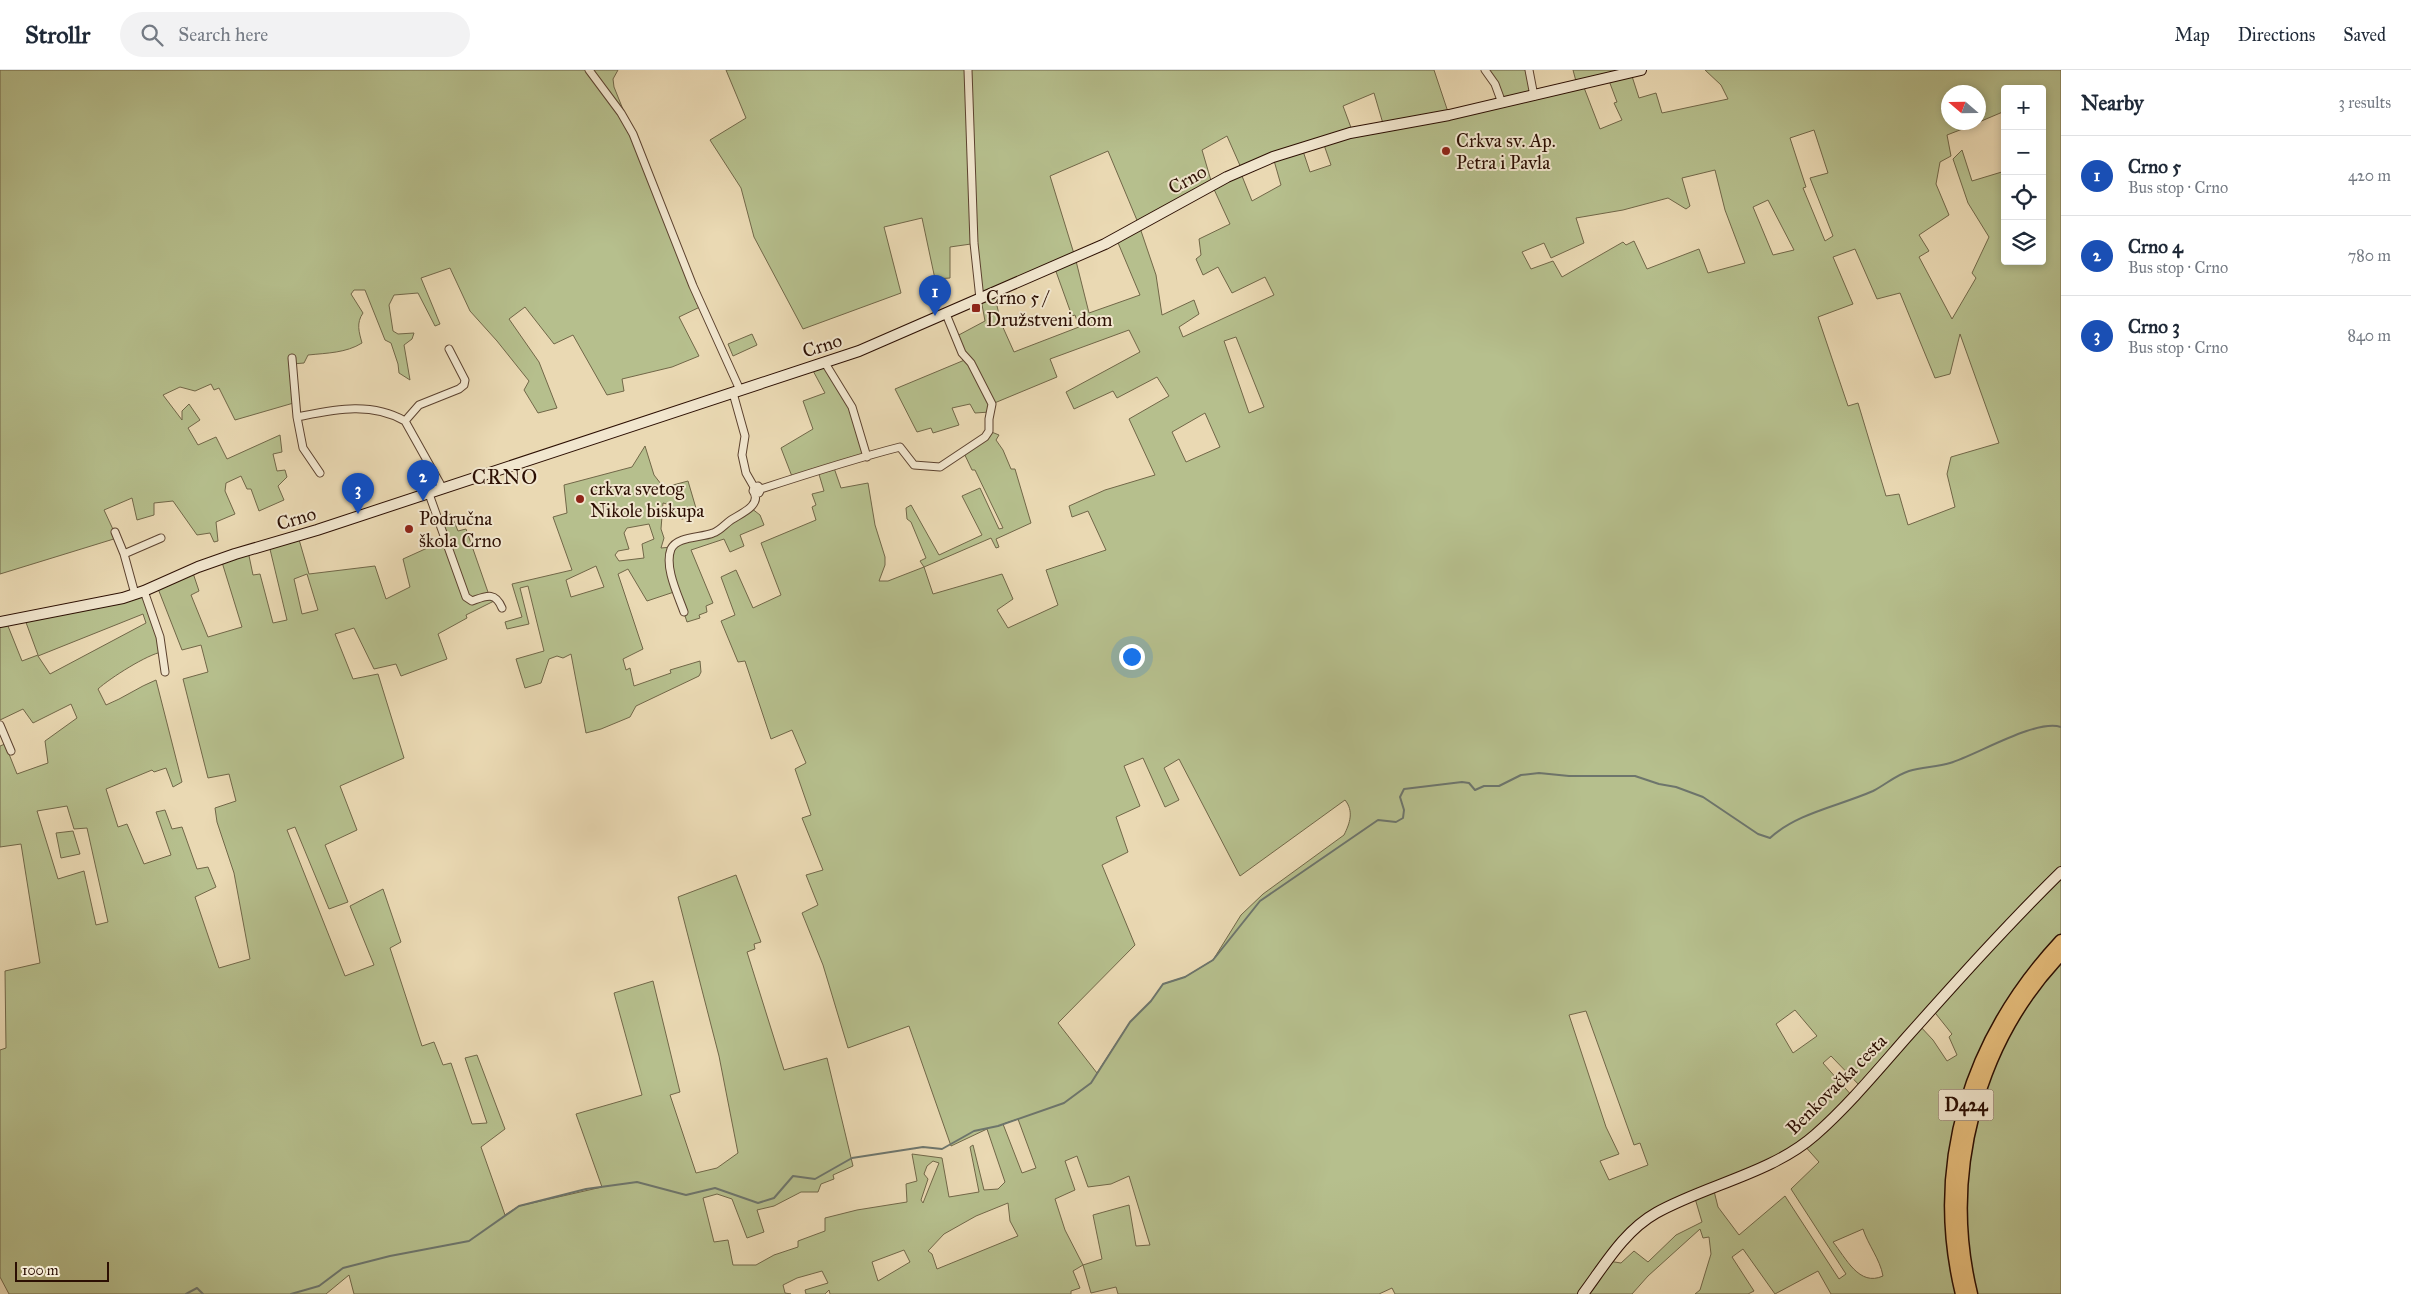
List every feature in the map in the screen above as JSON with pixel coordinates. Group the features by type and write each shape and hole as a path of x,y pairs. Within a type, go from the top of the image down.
{"highway":[{"name":"D424","path":"1962,1294 1955,1259 1951,1214 1952,1177 1962,1116 1974,1076 2004,1014 2022,986 2061,941"},
{"name":"D424","path":"1971,1294 1964,1261 1960,1218 1962,1178 1972,1116 1996,1050 2010,1021 2029,992 2061,954"}],"street":[{"path":"589,70 621,113 633,134 737,391 745,436 742,455 746,473 757,490"},
{"path":"968,70 974,244 980,300"},
{"path":"1485,70 1496,84 1502,103"},
{"path":"1529,70 1534,96"},
{"name":"Crno","path":"0,622 140,593 235,554 443,490 859,351 1105,244 1226,177 1273,157 1350,133 1502,103 1641,70"},
{"path":"757,490 833,465 900,447 914,466 940,467 985,437 989,431 992,404 971,363 962,353 946,314"},
{"path":"405,420 418,406 460,389 464,385 465,380 449,349"},
{"path":"292,358 297,417 303,448 320,473"},
{"path":"825,362 852,407 867,457"},
{"path":"297,417 343,408 362,409 405,420 443,490"},
{"path":"684,612 671,572 669,557 672,547 679,542 714,533 751,508 757,490"},
{"path":"429,494 466,597 472,601 494,596 498,599 502,608"},
{"path":"115,532 160,637 164,672"},
{"path":"124,554 161,538"},
{"path":"0,725 11,751"},
{"name":"Benkovačka cesta","path":"1583,1294 1615,1250 1635,1229 1655,1214 1791,1153 1815,1135 1855,1096 1931,1010 2061,872"}],"green space":[{"path":"0,70 618,70 613,79 614,87 702,306 679,317 699,356 672,367 622,379 624,391 607,395 573,335 554,344 525,307 509,319 539,362 557,408 538,413 524,390 529,381 470,311 450,268 421,278 440,324 435,326 418,293 394,295 389,305 393,331 398,334 414,333 412,339 404,345 410,380 399,373 391,343 385,340 365,290 354,290 351,294 363,313 359,324 362,343 343,351 308,355 304,363 292,364 297,402 235,420 219,388 214,390 211,384 195,391 180,387 163,395 182,420 182,411 189,404 200,420 188,428 198,445 216,437 227,459 280,435 282,452 273,454 277,471 285,470 287,477 278,486 284,500 259,511 251,489 247,489 241,476 226,483 225,491 235,514 216,522 218,541 214,542 210,533 197,535 173,501 154,503 154,515 137,520 132,498 104,510 117,538 0,574"},
{"path":"726,70 1434,70 1449,115 1501,103 1488,70 1529,70 1534,96 1577,85 1573,70 1630,70 1639,98 1656,93 1662,113 1728,99 1721,85 1705,70 2061,70 2061,1294 1831,1294 1818,1271 1775,1294 1743,1249 1732,1257 1754,1291 1748,1294 1695,1294 1700,1290 1711,1254 1709,1237 1703,1238 1700,1229 1648,1276 1632,1294 1395,1294 1392,1288 1379,1294 1118,1294 1116,1287 1091,1293 1083,1265 1073,1271 1080,1288 1071,1291 1071,1294 830,1294 829,1290 825,1294 806,1294 805,1290 828,1283 822,1271 797,1278 783,1285 785,1293 791,1294 354,1294 349,1275 326,1294 9,1294 0,1277 0,1050 6,1048 5,971 40,963 21,844 0,847 0,746 5,744 17,774 48,763 45,741 77,718 71,704 33,723 23,709 0,720 0,622 6,621 22,661 38,655 24,617 144,591 162,652 129,667 98,689 106,705 156,680 182,782 173,787 166,768 154,772 152,770 106,789 118,827 127,824 144,864 171,855 156,812 165,810 172,829 182,827 197,869 208,867 216,887 195,897 219,968 250,959 234,873 217,822 215,808 236,801 229,774 208,778 183,679 208,672 201,645 182,650 157,586 192,570 199,591 191,595 208,637 242,627 221,559 248,551 253,575 260,574 273,623 287,620 269,545 298,536 309,574 375,566 386,599 410,587 403,559 445,540 438,519 451,514 458,531 466,529 489,595 498,599 466,615 467,618 438,634 447,659 401,676 396,664 374,669 354,628 335,634 353,679 378,674 404,758 340,786 357,830 325,845 348,902 329,909 295,827 287,830 345,976 374,965 350,906 383,889 401,942 390,948 422,1046 434,1042 443,1065 451,1063 472,1124 487,1123 465,1058 477,1055 505,1129 481,1147 505,1215 519,1206 602,1187 576,1114 642,1095 614,993 653,981 680,1092 670,1095 696,1173 717,1168 738,1153 719,1056 678,897 736,875 761,942 754,944 755,949 747,952 784,1070 827,1058 853,1166 833,1175 834,1179 821,1184 818,1192 801,1192 774,1206 757,1210 764,1232 747,1238 732,1199 717,1194 703,1198 714,1242 728,1240 733,1265 756,1265 774,1255 798,1247 798,1241 825,1231 825,1218 857,1210 907,1202 906,1184 917,1181 912,1154 942,1158 949,1197 979,1192 970,1147 973,1145 984,1190 998,1189 1005,1182 987,1129 951,1146 909,1026 848,1048 823,965 802,913 818,905 806,875 823,870 802,818 811,815 795,769 806,763 792,730 771,739 745,661 738,662 721,621 735,615 721,577 736,570 753,608 781,595 761,543 816,520 812,507 816,505 812,494 824,491 818,471 793,479 781,448 813,429 803,401 825,393 811,367 825,363 852,407 867,457 833,465 841,488 868,483 875,525 885,557 885,565 879,581 888,581 924,567 933,594 1002,574 1013,599 997,610 1008,628 1058,605 1046,570 1106,550 1088,511 1072,517 1069,506 1105,490 1155,475 1129,419 1169,396 1157,377 1117,398 1113,391 1074,409 1066,392 1140,352 1129,330 1050,359 1057,377 992,404 990,412 975,413 970,404 952,408 959,425 933,433 931,428 917,432 895,389 967,359 955,337 985,321 971,244 950,247 950,278 935,279 922,218 884,227 901,293 803,329 754,237 741,188 710,140 746,118","holes":["1608,78 1617,102 1614,103 1622,120 1600,129 1583,85","1374,93 1384,127 1353,133 1343,106","1814,130 1828,173 1810,178 1833,236 1825,241 1803,188 1806,187 1790,138","1227,136 1242,170 1273,157 1281,185 1252,201 1240,171 1212,184 1202,150","1323,142 1331,165 1310,172 1302,148","1108,151 1139,225 1116,238 1140,295 1089,313 1075,257 1050,176","1715,170 1725,210 1745,263 1708,273 1699,249 1647,269 1634,241 1626,245 1623,242 1562,277 1553,261 1531,269 1522,252 1544,243 1551,258 1584,243 1576,218 1623,210 1668,198 1686,209 1690,206 1682,178","1212,185 1230,224 1199,239 1201,255 1196,259 1203,275 1218,267 1232,293 1265,277 1274,295 1183,337 1179,327 1199,314 1194,300 1162,315 1156,275 1139,225","1768,200 1794,250 1773,255 1753,207","1855,249 1877,299 1900,293 1935,378 1950,374 1960,334 1999,443 1951,457 1947,474 1955,507 1908,525 1899,494 1886,496 1858,403 1848,406 1818,317 1853,304 1833,257","1054,266 1072,316 1075,315 1079,327 1014,352 1001,323 994,293","1236,337 1264,407 1249,413 1224,341","1205,413 1220,447 1186,462 1172,432","307,574 318,610 302,614 294,579","143,614 146,623 50,674 38,656","1143,758 1165,807 1179,800 1164,768 1179,759 1240,876 1345,800 1350,813 1344,835 1263,894 1241,915 1213,960 1185,977 1163,984 1151,1001 1130,1022 1097,1073 1058,1023 1135,945 1102,865 1128,852 1116,817 1140,806 1124,766","67,806 74,829 87,828 108,922 96,925 84,871 58,879 37,811","1932,1009 1952,1034 1949,1037 1957,1055 1947,1061 1933,1040 1919,1025","1795,1010 1817,1036 1793,1053 1776,1024","1586,1011 1634,1145 1640,1143 1648,1165 1609,1180 1600,1161 1619,1154 1606,1127 1569,1015","1831,1056 1862,1088 1853,1097 1823,1063","1018,1119 1036,1168 1022,1173 1003,1124","1803,1144 1819,1162 1791,1189 1846,1274 1839,1279 1785,1196 1739,1235 1718,1207 1713,1187","1077,1156 1088,1187 1111,1184 1129,1176 1150,1245 1136,1246 1129,1205 1093,1215 1102,1259 1083,1265 1065,1230 1055,1199 1075,1190 1065,1161","933,1161 939,1163 923,1203 921,1200 928,1179 924,1174 927,1166","1694,1195 1702,1222 1676,1235 1648,1262 1634,1251 1621,1263 1608,1261 1655,1214","1008,1203 1010,1221 1018,1236 937,1269 932,1254 928,1251 944,1234 976,1216","1863,1229 1883,1276 1867,1278 1860,1274 1848,1263 1833,1242","904,1250 910,1262 878,1281 872,1262"]},
{"path":"752,334 757,345 733,356 728,344"},
{"path":"989,431 999,435 996,440 1003,450 1011,469 1015,469 1031,523 996,539 999,547 996,548 991,538 924,567 920,561 926,558 911,522 907,519 906,508 911,505 939,555 982,535 962,496 980,488 999,529 1003,528 975,470 972,470 963,451"},
{"path":"645,446 654,475 661,484 659,487 662,488 688,481 698,515 682,519 675,515 667,504 663,503 661,529 664,538 661,548 672,547 714,533 751,508 760,515 764,525 740,535 744,546 730,552 724,539 691,550 713,603 706,606 707,612 699,615 700,618 687,622 677,591 647,601 628,569 618,574 643,649 623,659 626,670 630,668 634,686 671,673 670,670 700,661 701,672 699,676 636,706 630,717 586,733 571,654 563,658 557,656 549,659 541,683 525,688 516,659 544,651 528,586 520,588 529,624 507,629 505,622 522,617 512,584 572,570 553,517 567,513 564,485 632,467","holes":["649,524 654,539 642,544 644,558 619,561 615,555 618,551 629,549 624,533 627,528","596,566 604,587 571,597 566,580"]},
{"path":"73,831 80,854 61,858 56,833"}],"waterway":[{"path":"291,1294 319,1286 343,1268 390,1256 469,1241 519,1206 586,1189 637,1182 686,1195 715,1188 758,1203 774,1198 793,1176 815,1179 852,1158 923,1147 942,1149 974,1131 998,1126 1064,1103 1091,1083 1130,1022 1151,1001 1163,984 1185,977 1213,960 1260,901 1378,820 1396,822 1403,818 1404,810 1400,797 1404,789 1462,782 1469,783 1475,790 1484,786 1499,786 1521,775 1539,773 1569,776 1635,776 1659,784 1676,787 1703,797 1758,834 1770,838 1781,829 1805,816 1873,791 1904,773 1950,763 2036,728 2061,727"},
{"path":"186,1294 197,1288 203,1294"}],"place":[{"name":"Crkva sv. Ap. Petra i Pavla","path":"1446,151"},
{"name":"Crno 5 / Družstveni dom","path":"976,308"},
{"name":"Crno 5","path":"935,316"},
{"name":"crkva svetog Nikole biskupa","path":"580,499"},
{"name":"Crno 4","path":"423,501"},
{"name":"Crno 3","path":"358,514"},
{"name":"Područna škola Crno","path":"409,529"}],"district":[{"name":"CRNO","path":"505,477"}]}
